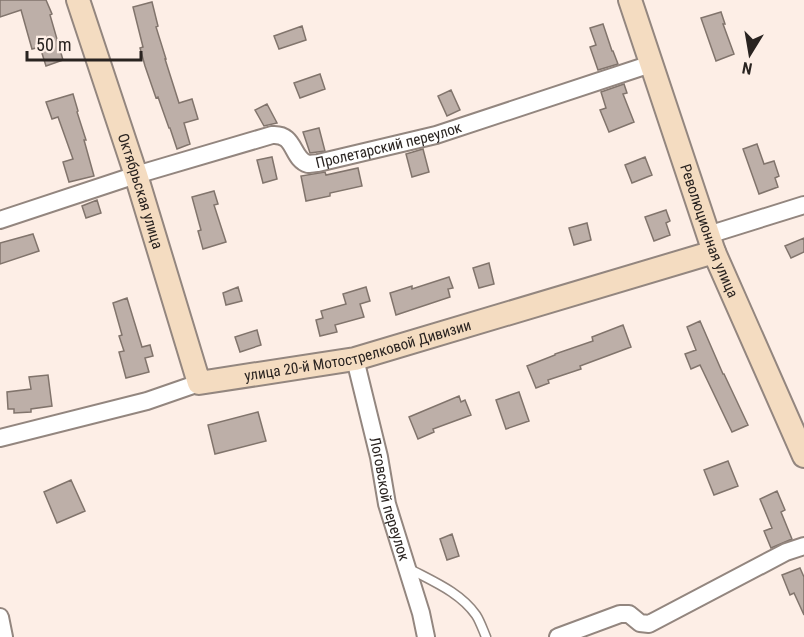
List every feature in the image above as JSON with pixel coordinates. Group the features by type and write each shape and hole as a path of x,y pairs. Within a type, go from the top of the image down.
{"main road":[{"name":"Октябрьская улица","path":"78,0 136,175 199,384"},
{"name":"Революционная улица","path":"630,0 711,243 804,456"},
{"name":"улица 20-й Мотострелковой Дивизии","path":"199,384 355,359 711,243"}],"street":[{"name":"Пролетарский переулок","path":"0,220 136,175 272,135 280,134 285,137 302,160 309,164 318,163 436,135 651,64"},
{"name":"улица 20-й Мотострелковой Дивизии","path":"711,243 804,205"},
{"name":"Логовской переулок","path":"355,359 379,457 387,504 421,613 426,637"},
{"name":"улица 20-й Мотострелковой Дивизии","path":"0,438 147,401 199,384"},
{"path":"558,637 620,614 629,614 640,623 649,624 786,552 804,546"},
{"path":"0,617 4,637"}],"lane":[{"path":"406,567 464,601 477,617 486,637"}],"building":[{"path":"0,0 46,0 52,14 50,15 63,60 46,66 40,47 32,49 21,10 0,17"},
{"path":"152,2 158,26 156,27 179,103 192,99 198,119 184,123 190,144 177,149 145,66 140,48 143,47 133,7"},
{"path":"721,12 734,54 716,61 701,18"},
{"path":"603,24 618,64 598,70 590,47 596,45 590,28"},
{"path":"302,26 306,40 279,49 274,36"},
{"path":"320,74 325,89 300,98 294,83"},
{"path":"624,84 627,93 623,94 634,122 609,132 600,110 606,108 601,92"},
{"path":"451,90 460,110 447,116 438,96"},
{"path":"73,94 94,176 69,182 63,162 73,159 58,117 52,119 46,102"},
{"path":"267,104 277,123 264,126 255,110"},
{"path":"319,128 325,151 310,153 303,132"},
{"path":"757,144 764,164 774,161 779,176 775,178 778,187 759,194 743,149"},
{"path":"423,149 429,172 412,177 406,154"},
{"path":"272,157 277,179 263,183 257,160"},
{"path":"645,157 652,175 632,183 625,165"},
{"path":"358,168 362,186 306,201 301,176 325,172 326,175"},
{"path":"214,191 218,204 214,205 226,242 203,249 198,231 201,230 192,197"},
{"path":"97,200 101,213 86,218 82,206"},
{"path":"666,210 670,221 666,223 670,235 654,241 645,217"},
{"path":"587,223 591,240 574,245 569,228"},
{"path":"33,234 39,251 0,264 0,243"},
{"path":"804,238 804,252 791,258 785,246"},
{"path":"489,263 494,284 479,288 473,268"},
{"path":"449,277 453,288 448,289 450,297 396,315 390,293 412,286 412,289"},
{"path":"238,287 242,301 226,305 223,293"},
{"path":"366,287 370,301 360,304 364,317 335,325 337,332 320,336 316,320 323,318 321,311 346,304 343,294"},
{"path":"127,298 142,347 150,345 153,356 145,358 149,372 126,378 119,352 124,351 119,336 122,335 113,303"},
{"path":"700,321 748,425 732,432 700,365 691,369 685,354 696,350 687,327"},
{"path":"623,325 631,347 580,366 581,369 548,380 549,383 536,388 527,366 593,341 592,337"},
{"path":"257,330 261,345 240,352 235,337"},
{"path":"48,375 52,406 31,409 31,412 14,413 14,409 8,409 7,392 31,389 29,377"},
{"path":"519,392 529,421 506,429 496,400"},
{"path":"459,396 461,402 465,400 471,415 433,429 434,432 418,439 409,417"},
{"path":"258,412 266,441 215,454 208,425"},
{"path":"728,461 738,486 714,495 704,470"},
{"path":"71,480 85,511 57,523 44,492"},
{"path":"777,491 785,510 781,512 792,539 771,548 764,531 772,528 760,499"},
{"path":"452,534 459,556 447,560 440,539"},
{"path":"800,568 804,577 804,615 794,593 790,595 782,575"}]}
